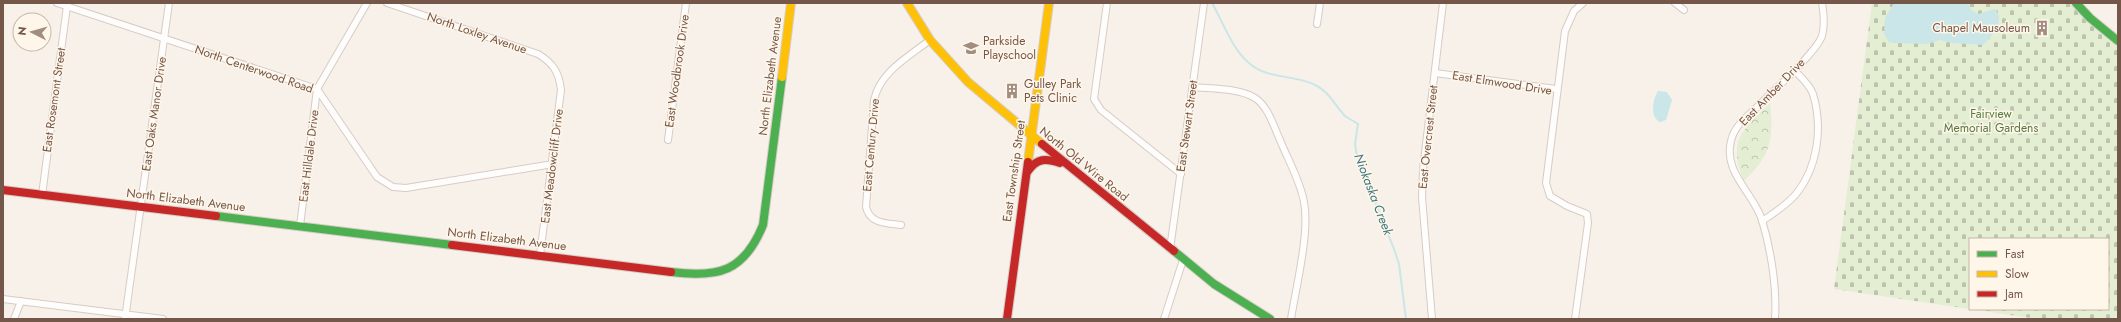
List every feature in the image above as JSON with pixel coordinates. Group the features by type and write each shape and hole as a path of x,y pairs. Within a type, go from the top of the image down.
{"street":[{"name":"North Centerwood Road","path":"57,3 164,37 317,89 377,177 393,187 406,188 553,164"},
{"name":"East Oaks Manor Drive","path":"126,317 169,3"},
{"name":"East Hilldale Drive","path":"300,226 317,89 367,3"},
{"name":"North Loxley Avenue","path":"388,3 538,54 550,62 559,76"},
{"name":"East Woodbrook Drive","path":"668,140 686,3"},
{"name":"North Elizabeth Avenue","path":"3,190 696,275 720,273 741,262 748,255 755,246 763,225 791,3"},
{"name":"North Old Wire Road","path":"906,3 930,40 972,86 1066,166 1183,260 1214,284 1270,319"},
{"name":"East Township Street","path":"1007,319 1049,3"},
{"path":"1107,3 1094,99 1101,110 1181,174"},
{"name":"East Stewart Street","path":"1170,249 1204,3"},
{"path":"1317,24 1320,3"},
{"name":"East Overcrest Street","path":"1432,319 1422,197 1423,169 1443,3"},
{"path":"1556,89 1565,31 1574,11 1583,3"},
{"path":"1675,3 1684,10"},
{"name":"East Amber Drive","path":"1775,319 1775,301 1770,262 1762,221 1754,203 1735,175 1730,159 1731,140 1742,121 1818,44 1824,22 1822,3"},
{"path":"2076,3 2090,18 2118,41"},
{"name":"East Rosemont Street","path":"42,194 67,6"},
{"name":"East Century Drive","path":"901,225 878,222 867,214 866,207 874,100 876,89 888,73 930,40"},
{"path":"1762,221 1796,194 1807,176 1817,150 1819,122 1812,93 1794,70"},
{"name":"East Elmwood Drive","path":"1434,73 1556,89 1546,183 1550,196 1567,206 1587,214 1588,223 1575,319"},
{"name":"East Meadowcliff Drive","path":"540,255 553,164 561,90 559,76"},
{"path":"1193,87 1243,93 1256,99 1264,106 1299,185 1304,202 1306,224 1291,319"},
{"path":"1025,177 1032,164 1040,159 1050,159 1066,166"},
{"path":"1164,319 1183,260"},
{"path":"3,299 126,317 163,319"},
{"path":"14,319 21,301"}],"green space":[{"name":"Fairview Memorial Gardens","path":"1872,3 2076,3 2118,41 2118,319 2037,319 1976,310 2109,310 2109,238 1969,238 1969,309 1834,289"},
{"path":"1770,103 1771,137 1769,146 1760,163 1744,181 1737,155 1737,146 1740,137 1752,121"}],"water":[{"path":"1894,3 1968,3 1971,10 1978,14 1995,9 1999,18 1994,33 1983,45 1952,43 1940,40 1927,44 1893,43 1889,42 1884,34 1885,18"},
{"path":"1658,91 1667,92 1672,100 1666,120 1660,122 1654,116 1653,112"}],"waterway":[{"name":"Niokaska Creek","path":"1212,3 1233,43 1249,63 1264,72 1298,79 1315,85 1328,95 1345,116 1358,124 1355,144 1357,156 1399,264 1406,319"}],"traffic: fast":[{"path":"2076,3 2090,18 2118,41"},
{"path":"671,272 703,274 728,268 738,262 756,241 763,225 782,77"},
{"path":"216,216 452,245"},
{"path":"1174,251 1214,284 1270,319"}],"traffic: slow":[{"path":"782,77 791,3"},
{"path":"907,3 930,40 968,82 1042,144"},
{"path":"1028,162 1049,3"}],"traffic: jam":[{"path":"1042,144 1174,251"},
{"path":"1028,171 1038,161 1050,160 1060,163"},
{"path":"1007,319 1028,162"},
{"path":"3,190 216,216"},
{"path":"452,245 671,272"}],"place":[{"name":"Chapel Mausoleum","path":"2042,28"},
{"name":"Parkside Playschool","path":"971,48"},
{"name":"Gulley Park Pets Clinic","path":"1012,91"}]}
